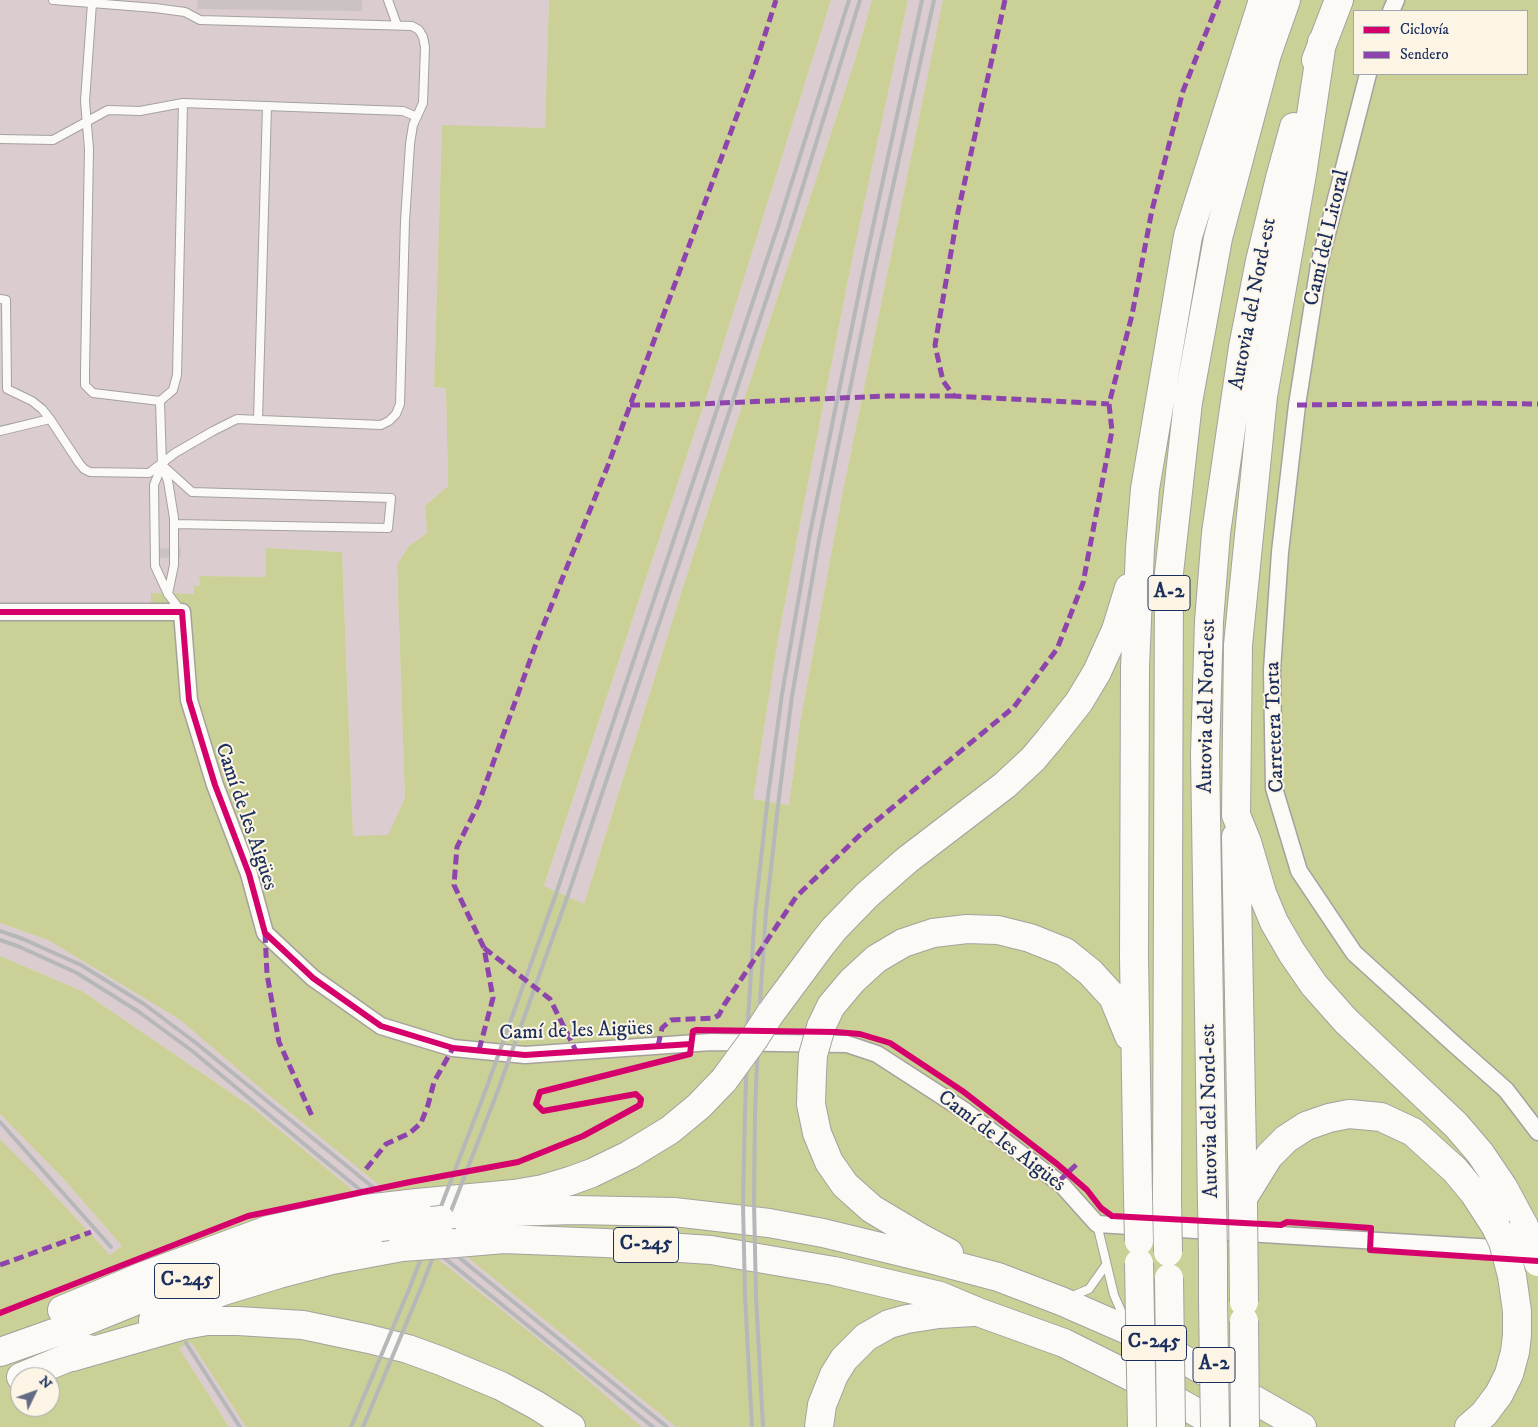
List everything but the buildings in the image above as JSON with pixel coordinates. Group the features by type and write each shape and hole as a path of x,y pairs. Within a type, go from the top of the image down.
{"highway":[{"path":"1142,1427 1135,1053 1134,824 1135,668 1140,548 1146,489 1188,236 1263,0"},
{"name":"Autovia del Nord-est","path":"1171,1427 1167,1200 1169,573 1188,402 1218,238 1267,54 1286,0"},
{"name":"Autovia del Nord-est","path":"1215,1427 1206,754 1209,621 1216,533 1243,347 1260,261 1299,109 1339,0"},
{"path":"1245,1427 1236,815 1238,645 1263,396 1303,168 1322,42"},
{"path":"0,1335 141,1277 268,1230 373,1218 417,1203 514,1194 552,1186 592,1173 629,1155 670,1130 724,1080 822,944 861,900 907,860 1005,785 1033,759 1059,728 1089,687 1105,655 1116,630 1140,548"},
{"path":"1236,815 1247,842 1262,893 1274,922 1292,953 1309,977 1346,1021 1456,1125 1480,1153 1504,1187 1524,1226 1538,1262"},
{"path":"998,1277 919,1237 872,1209 845,1185 829,1162 817,1134 810,1104 813,1055 820,1027 831,1006 852,981 876,959 903,943 933,934 967,929 998,930 1030,938 1065,952 1090,972 1113,997 1135,1053"},
{"path":"1243,1202 1269,1156 1286,1140 1306,1126 1329,1118 1349,1114 1380,1117 1413,1132 1455,1170 1474,1192 1503,1242 1512,1276 1517,1311 1515,1352 1509,1374 1499,1394 1484,1414 1469,1427"},
{"name":"C-245","path":"0,1352 167,1288 268,1254 325,1238 373,1218 441,1220 506,1212 574,1210 674,1212 769,1223 823,1233 998,1277 1062,1301 1148,1339 1302,1427"},
{"name":"C-245","path":"46,1367 172,1311 223,1291 332,1260 402,1247 504,1239 605,1243 711,1250 843,1273 940,1296 1064,1343 1144,1383 1223,1427"},
{"path":"819,1427 822,1405 834,1375 844,1359 866,1338 889,1324 907,1319 939,1314 978,1312"},
{"path":"72,1357 184,1325 207,1321 303,1325 408,1349 442,1361 501,1386 571,1427"}],"street":[{"name":"Camí del Litoral","path":"1297,405 1319,265 1368,75"},
{"name":"Carretera Torta","path":"1297,405 1280,552 1272,670 1274,788 1299,871 1354,953 1506,1090 1538,1132"},
{"path":"0,612 182,612"},
{"name":"Camí de les Aigües","path":"182,612 189,700 215,785 249,874 265,933 313,978 381,1026 453,1048 525,1054 711,1042 847,1044 877,1054 965,1111 1062,1185 1097,1224"},
{"path":"1097,1224 1538,1250"}],"lane":[{"path":"0,299 6,300 7,389 32,401 42,409 79,463 90,472 149,473 162,465 175,453 237,419 381,425 390,422 400,404 405,221 410,144 413,125 423,103 425,47 419,30 412,26 397,25 200,20 185,12 155,4 53,0"},
{"path":"388,0 397,25"},
{"path":"92,3 85,101 90,149 85,385 93,393 160,401 173,390 177,375 183,103"},
{"path":"0,139 53,140 108,110 140,111 183,103 403,110 417,117"},
{"path":"258,420 267,106"},
{"path":"160,401 162,465 168,481 174,524 174,565 168,594"},
{"path":"0,431 50,419"},
{"path":"162,465 192,492 391,498 388,528 174,524"},
{"path":"162,465 154,486 155,566 168,594 182,612"},
{"path":"1097,1224 1114,1296 1130,1331"},
{"path":"1062,1301 1089,1289 1106,1265"}],"shaded area":[{"path":"0,0 549,0 545,128 442,126 434,387 446,388 448,486 425,506 427,533 408,547 397,565 405,798 388,836 353,836 342,552 266,548 266,577 199,576 200,586 194,594 151,611 0,607"},
{"path":"831,0 872,0 855,60 682,590 584,904 544,887 713,377"},
{"path":"908,0 943,0 841,501 800,723 789,805 753,799 778,639 806,493 853,255"},
{"path":"0,923 48,940 179,1019 266,1093 676,1427 642,1427 562,1358 389,1220 253,1108 82,991 0,956"},
{"path":"0,1114 61,1176 122,1246 110,1255 0,1139"},
{"path":"191,1341 246,1427 229,1427 179,1348"}],"green space":[{"path":"549,0 831,0 713,377 544,886 584,904 682,590 855,60 872,0 908,0 853,255 806,493 778,639 753,799 789,805 800,723 841,501 943,0 1538,0 1538,1427 676,1427 266,1093 179,1019 48,940 0,923 0,607 151,611 151,593 194,594 194,586 200,586 199,576 266,577 266,548 342,552 353,836 388,835 405,798 397,565 408,547 427,533 425,506 448,486 446,388 434,387 442,125 545,128"},
{"path":"0,956 82,991 253,1108 389,1220 562,1358 642,1427 246,1427 191,1342 179,1348 229,1427 0,1427 0,1139 110,1255 122,1246 61,1176 0,1114"}],"railway":[{"path":"351,1427 410,1287 485,1092 556,894 778,226 849,0"},
{"path":"363,1427 421,1288 497,1093 568,895 790,228 860,0"},
{"path":"752,1427 745,1296 743,1204 745,1112 748,1019 755,912 768,796 782,694 810,533 864,268 922,0"},
{"path":"763,1427 756,1297 755,1111 766,912 779,797 792,696 819,540 874,272 934,0"},
{"path":"0,931 23,939 81,965 144,1004 196,1043 667,1427"},
{"path":"0,940 77,973 139,1012 191,1050 653,1427"},
{"path":"0,1122 111,1247"},
{"path":"186,1343 240,1427"}],"marked path":[{"path":"479,1050 493,998 484,948 454,885 457,847 478,805 537,641 607,468 753,72 776,0"},
{"path":"1005,0 958,212 935,345 943,381 954,396 1109,404"},
{"path":"658,1046 662,1028 671,1020 714,1018 719,1015 796,897 864,831 1014,707 1057,649 1083,583 1112,431 1109,404 1132,315 1152,210 1183,91 1219,0"},
{"path":"630,405 888,396 954,396"},
{"path":"1297,405 1538,404"},
{"path":"265,933 267,974 279,1042 312,1116"},
{"path":"484,948 550,999 576,1051"},
{"path":"366,1169 386,1144 410,1133 421,1123 434,1082 453,1048"},
{"path":"1058,1182 1077,1164"},
{"path":"0,1265 91,1232"}],"cycle path":[{"path":"0,612 182,612 189,700 215,785 249,874 265,933 313,978 381,1026 453,1048 525,1055 691,1044"},
{"path":"0,1313 248,1216 410,1182 518,1162 583,1136 640,1105 641,1099 636,1094 543,1111 536,1104 540,1092 690,1054 693,1031 696,1030 836,1032 860,1034 890,1043 964,1092 1056,1163 1087,1190 1101,1208 1112,1216 1281,1225 1287,1222 1371,1228 1370,1250 1538,1261"}]}
